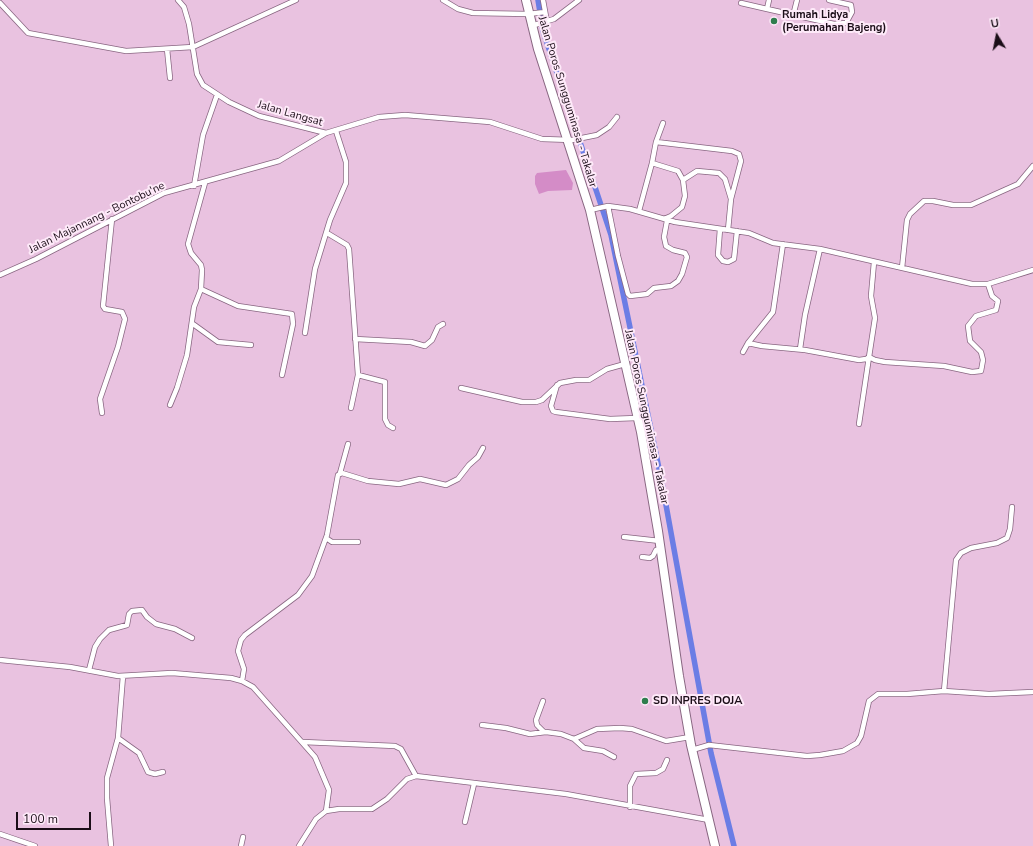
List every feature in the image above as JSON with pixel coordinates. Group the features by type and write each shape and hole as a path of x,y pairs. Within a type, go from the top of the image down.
{"highway":[{"name":"Jalan Poros Sungguminasa - Takalar","path":"526,0 592,209 637,418 660,545 678,676 690,737 695,749 715,846"}],"street":[{"name":"Jalan Langsat","path":"178,0 184,8 198,78 208,90 259,116 326,133"},
{"path":"0,3 28,33 120,50 193,47 296,0"},
{"path":"443,0 455,8 469,12 494,14 531,14 544,12"},
{"path":"543,0 546,22"},
{"path":"533,25 546,22 574,6 579,0"},
{"path":"767,10 769,0"},
{"path":"793,16 797,0"},
{"path":"741,3 750,2 767,10 834,24 846,23 852,12 851,5 829,0"},
{"path":"167,49 170,78"},
{"path":"194,186 203,135 217,95"},
{"name":"Jalan Majannang - Bontobu'ne","path":"0,275 36,259 112,219 164,194 249,168 278,161 326,133 379,117 400,115 497,123 542,139 569,140 597,135 605,130 616,117"},
{"path":"639,211 656,142 663,123"},
{"path":"305,333 313,276 326,233 346,184 346,162 336,131"},
{"path":"656,142 737,153 741,161 731,199 728,230"},
{"path":"652,163 675,169 683,180 685,196 682,207 664,220"},
{"path":"902,268 907,220 910,214 924,201 934,201 953,206 971,205 1018,184 1033,166"},
{"path":"683,180 697,171 719,173 725,179 731,199"},
{"path":"170,405 181,376 193,324 194,307 201,289 201,265 191,253 188,244 204,183"},
{"path":"592,209 607,206 639,211 664,220 752,234 765,241 820,249 972,284 988,284 1033,270"},
{"path":"607,206 628,294 631,296 647,294 654,288 671,286 678,281 682,274 686,257 685,252 673,250 666,246 664,237 664,220"},
{"path":"102,413 100,399 118,347 125,319 122,312 105,309 103,306 112,219"},
{"path":"720,229 718,255 723,260 728,262 734,259 737,231"},
{"path":"326,233 347,245 349,249 358,375 351,408"},
{"path":"743,352 748,343 773,312 783,244"},
{"path":"800,350 805,315 814,283 820,249"},
{"path":"859,424 875,318 871,296 874,262"},
{"path":"748,343 762,346 842,355 859,360 869,357 874,360 885,362 944,366 972,372 981,371 984,360 981,352 970,341 968,326 976,316 996,310 998,301 992,296 988,284"},
{"path":"201,289 222,297 234,305 292,314 293,324 282,374"},
{"path":"193,324 218,342 251,345"},
{"path":"355,339 411,342 425,346 432,340 438,327 443,324"},
{"path":"461,388 529,402 542,400 557,385 570,381 589,380 607,369 625,364"},
{"path":"358,375 385,382 385,419 388,425 393,428"},
{"path":"557,385 551,406 556,412 610,419 637,418"},
{"path":"242,681 244,669 238,651 241,640 298,595 312,576 326,538 337,477 340,473 348,444"},
{"path":"340,473 368,481 400,484 420,479 446,485 458,479 469,465 478,457 482,448"},
{"path":"944,691 956,560 961,553 971,548 979,545 997,544 1007,538 1010,529 1012,507"},
{"path":"624,537 660,545 653,556 650,558 642,557"},
{"path":"326,538 332,542 358,542"},
{"path":"89,670 95,647 100,639 109,630 126,625 129,614 132,611 142,610 147,617 156,624 179,631 192,638"},
{"path":"0,660 89,670 123,676 172,673 231,678 242,681 253,687 315,757 329,790 326,811"},
{"path":"111,846 107,783 118,738 123,676"},
{"path":"695,749 709,745 807,756 843,751 854,746 859,740 868,705 875,695 882,693 907,694 944,691 989,694 1033,692"},
{"path":"543,701 536,720 537,725 544,732"},
{"path":"482,725 506,728 530,734 544,732 561,734 574,740 584,748 603,751 614,757"},
{"path":"574,740 597,729 620,728 632,729 666,741 690,737"},
{"path":"118,738 139,753 148,772 155,774 163,772"},
{"path":"303,742 395,746 401,749 416,776"},
{"path":"630,807 630,786 636,774 656,773 663,769 667,760"},
{"path":"299,846 316,819 326,811 339,808 372,809 387,799 407,779 416,776 566,794 630,807 709,820"},
{"path":"464,822 474,784"},
{"path":"0,834 35,846"},
{"path":"241,846 243,837"}],"shaded area":[{"path":"566,170 573,183 572,190 548,191 539,194 535,184 535,176 537,173"}],"waterway":[{"path":"538,0 543,31 611,235 662,483 711,753 734,846"}],"place":[{"name":"Rumah Lidya (Perumahan Bajeng)","path":"774,21"},
{"name":"SD INPRES DOJA","path":"645,701"}]}
